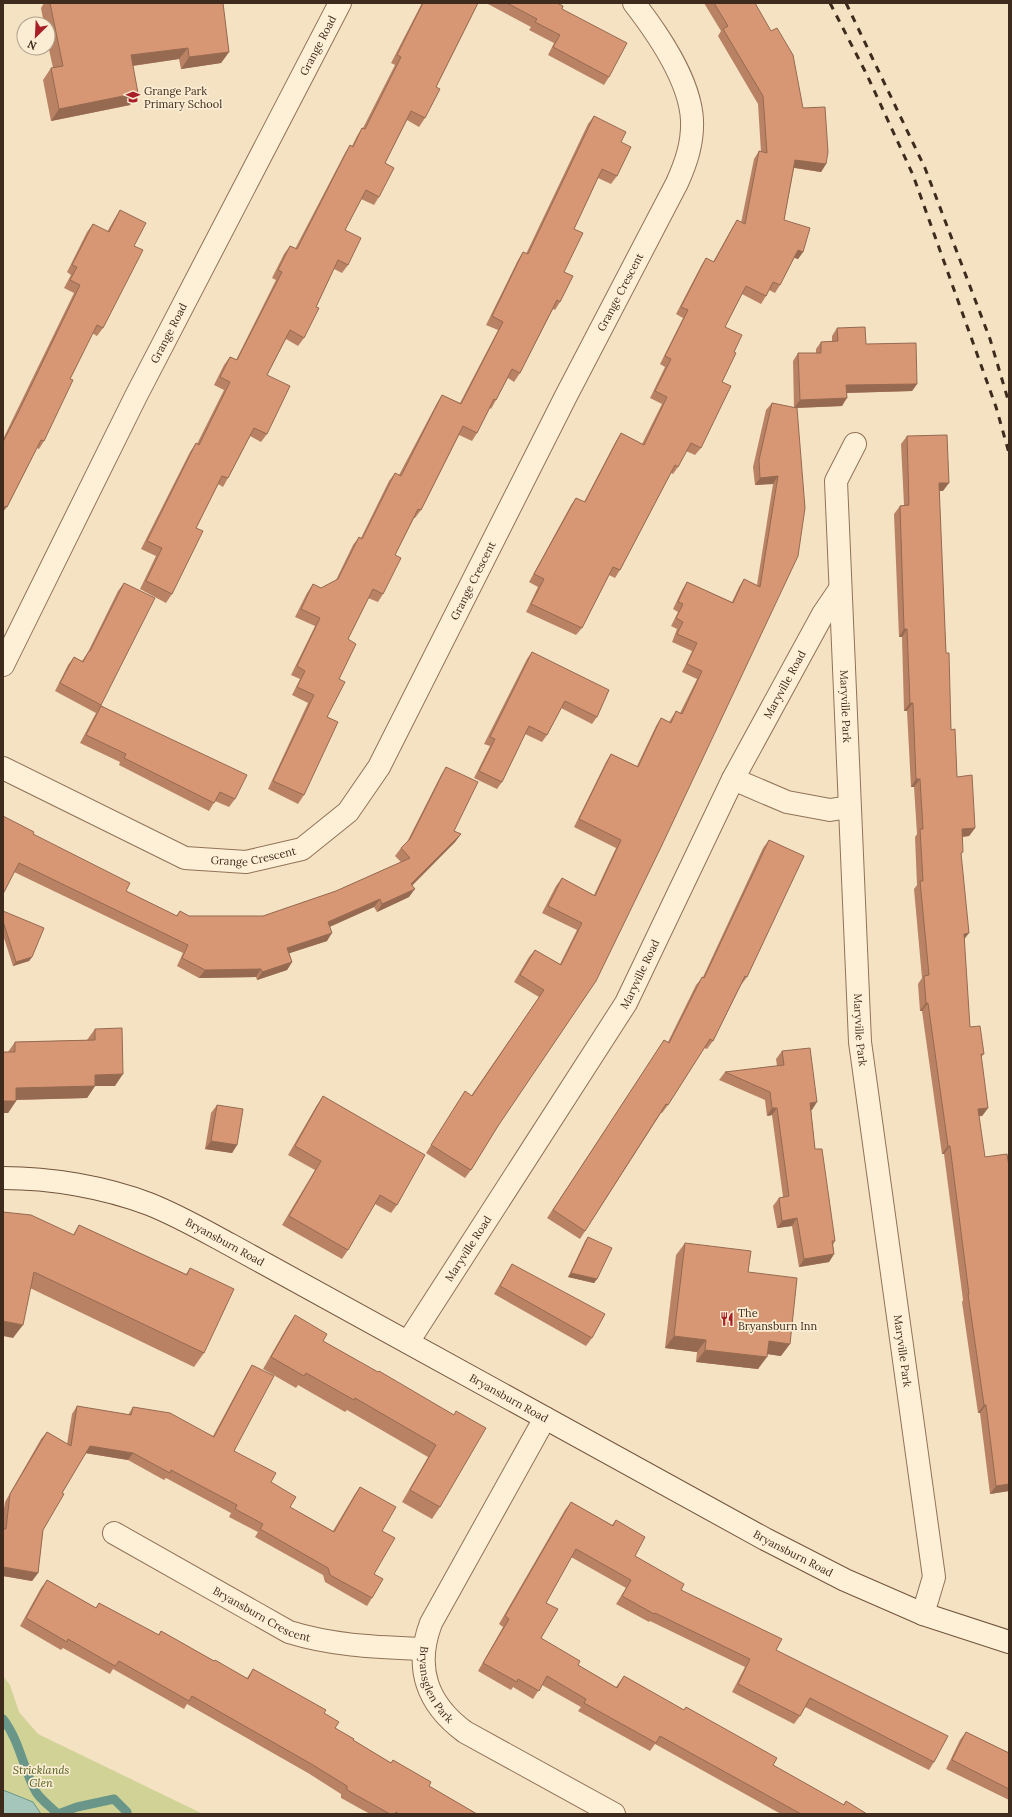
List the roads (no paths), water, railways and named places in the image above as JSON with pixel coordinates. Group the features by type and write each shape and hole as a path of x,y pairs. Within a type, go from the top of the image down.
{"street":[{"name":"Grange Road","path":"3,665 136,396 340,3"},
{"name":"Grange Crescent","path":"3,768 185,858 246,862 302,849 348,812 378,767 566,396 678,183 686,162 691,141 692,120 689,99 675,66 653,28 634,3"},
{"name":"Maryville Park","path":"855,444 836,480 860,1042 934,1577 923,1614"},
{"name":"Maryville Road","path":"408,1342 626,1003 733,779 823,614 840,589"},
{"path":"733,779 787,802 830,810 850,807"},
{"name":"Bryansburn Road","path":"3,1178 24,1178 72,1184 117,1194 171,1213 765,1539 845,1580 923,1614 1009,1642"},
{"name":"Bryansglen Park","path":"545,1418 431,1623 424,1649 425,1680 431,1695 440,1710 451,1722 465,1732 614,1814"},
{"name":"Bryansburn Crescent","path":"114,1533 290,1632 315,1640 346,1645 424,1649"}],"water":[{"path":"3,1790 33,1802 41,1814 3,1814"}],"waterway":[{"path":"3,1719 14,1736 36,1792 43,1801 58,1814 77,1807 114,1799 127,1812 127,1814"}],"railway":[{"path":"830,3 867,75 913,175 996,407 1009,453"},
{"path":"846,3 925,168 990,339 1009,403"}],"place":[{"name":"Grange Park Primary School","path":"133,97"},
{"name":"The Bryansburn Inn","path":"727,1319"}],"park label":[{"name":"Stricklands Glen","path":"41,1776"}]}
